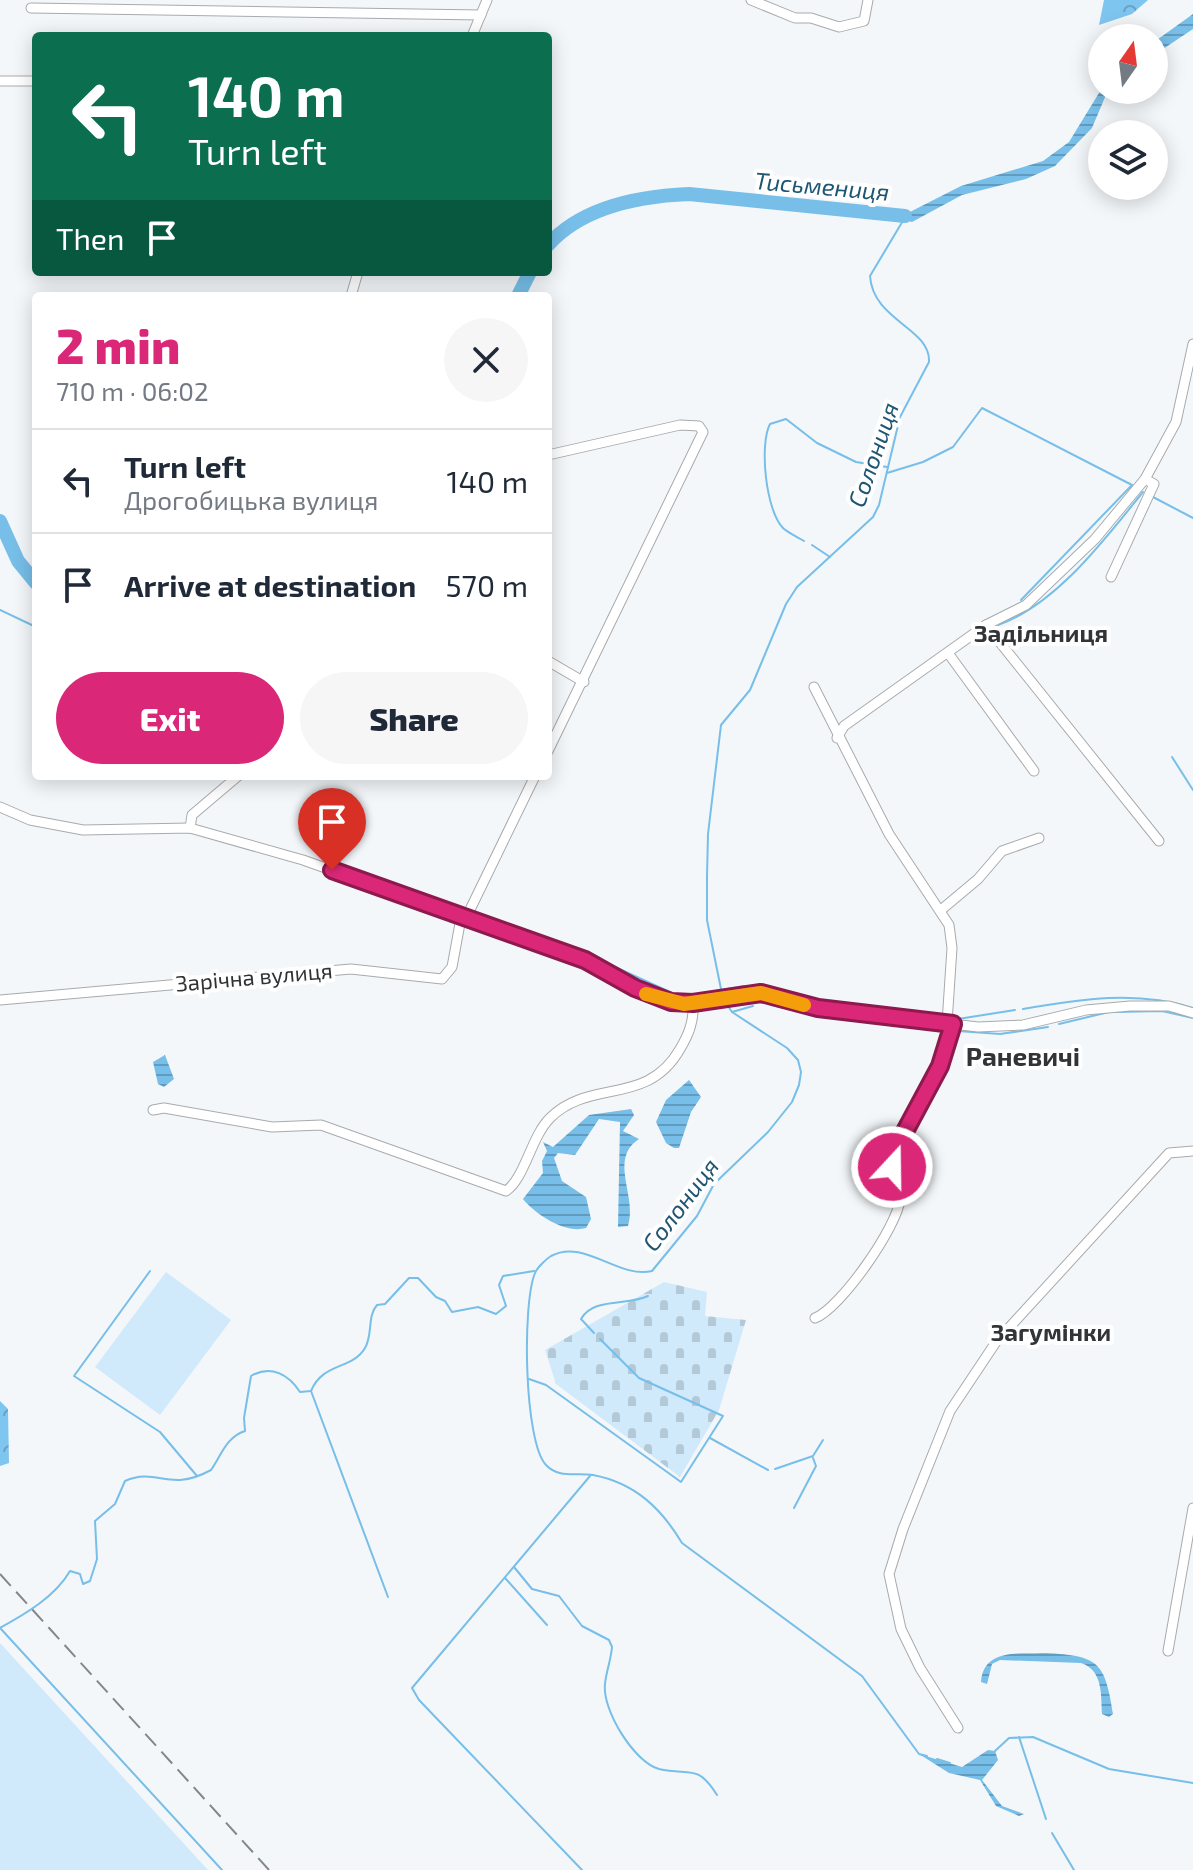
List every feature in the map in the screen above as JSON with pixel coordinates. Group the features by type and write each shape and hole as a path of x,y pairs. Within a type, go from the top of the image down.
{"street":[{"path":"474,32 487,0"},
{"path":"751,0 795,18 811,18 839,27 864,21 868,0"},
{"path":"31,8 481,15"},
{"path":"0,81 32,81"},
{"path":"837,738 844,726 986,625 1033,599 1095,539 1145,479 1179,413 1193,344"},
{"path":"552,454 680,425 699,426 703,436 552,743"},
{"path":"1111,577 1154,484 1145,479"},
{"path":"986,625 1159,841"},
{"path":"948,653 1034,771"},
{"path":"552,663 584,682"},
{"path":"814,687 837,738 889,834 941,910 951,938 950,1024 936,1074 892,1157 900,1192 897,1212 859,1275 815,1318"},
{"path":"190,828 192,815 233,780"},
{"path":"463,919 533,780"},
{"path":"0,807 42,823 83,830 190,828 303,860 585,960 660,999 693,1003 750,993 767,994 818,1008 950,1024 1023,1025 1086,1010 1130,1006 1169,1006 1193,1013"},
{"path":"941,910 978,879 1002,851 1039,838"},
{"name":"Зарічна вулиця","path":"0,1000 351,969 442,979 452,967 463,919"},
{"path":"153,1110 164,1108 279,1127 321,1125 506,1191 542,1127 559,1110 580,1100 639,1087 667,1069 690,1032 693,1003"},
{"path":"958,1728 925,1678 907,1642 889,1574 950,1411 996,1342 1057,1279 1139,1182 1169,1153 1193,1151"},
{"path":"1168,1651 1193,1508"}],"green space":[{"path":"1104,0 1148,0 1132,14 1099,24"},
{"path":"166,1272 231,1320 160,1415 95,1367"},
{"path":"664,1282 707,1292 705,1316 746,1320 719,1410 680,1477 556,1384 545,1350"},
{"path":"0,1401 8,1409 9,1463 0,1466"},
{"path":"0,1643 208,1870 0,1870"}],"shaded area":[{"path":"1193,14 1193,29 1168,46 1168,32"},
{"path":"1092,104 1102,104 1095,120 1088,120 1088,132 1055,166 1026,179 962,195 912,222 883,215 906,214 961,186 1043,161 1069,142"},
{"path":"165,1055 174,1079 164,1087 158,1084 153,1062"},
{"path":"689,1080 701,1097 691,1112 679,1148 674,1148 666,1143 656,1122 666,1100"},
{"path":"631,1109 634,1115 623,1131 639,1139 630,1147 626,1157 630,1203 628,1226 618,1227 620,1122 599,1119 575,1155 558,1153 554,1158 562,1181 586,1197 591,1219 586,1228 570,1228 552,1222 523,1199 543,1173 542,1161 547,1151 543,1142 553,1147 589,1115"},
{"path":"1046,1653 1077,1656 1096,1665 1106,1683 1113,1714 1109,1717 1102,1714 1097,1677 1081,1663 1000,1660 992,1664 987,1684 981,1682 988,1663 996,1658"},
{"path":"988,1750 995,1751 998,1760 982,1780 1002,1806 1024,1814 1019,1816 996,1806 980,1780 949,1773 919,1754 962,1767"}],"waterway":[{"name":"Тисьмениця","path":"552,241 577,221 595,213 632,201 670,195 689,194 905,216"},
{"name":"Солониця","path":"722,994 707,920 708,834 721,725 750,690 786,604 797,587 873,517 879,505 900,417 929,362 927,350 921,341 881,304 873,291 870,276 904,219"},
{"name":"Тисьмениця","path":"520,292 528,276"},
{"path":"887,473 923,462 953,447 982,408 1132,485 1021,600"},
{"path":"804,541 783,528 772,508 765,462 770,424 786,419 817,443 856,462 887,467"},
{"path":"998,625 1040,602 1059,587 1096,549 1143,492"},
{"path":"1153,497 1193,518"},
{"name":"Тисьмениця","path":"0,521 18,561 32,578"},
{"path":"812,545 830,557"},
{"path":"0,610 32,625"},
{"path":"1172,757 1193,790"},
{"path":"580,954 595,958"},
{"path":"604,962 681,997 744,986"},
{"path":"792,996 860,1006"},
{"path":"1023,1009 1108,998 1151,999 1193,1008"},
{"name":"Солониця","path":"724,1000 732,1012 787,1048 798,1060 801,1072 792,1102 768,1132 714,1184 697,1216 652,1271 627,1270 576,1252 563,1252 544,1261 535,1273 528,1313 527,1372 533,1430 539,1451 551,1469 568,1474 593,1475 634,1491 656,1508 682,1543 862,1676 919,1754 927,1756"},
{"path":"771,1005 806,1013 946,1029"},
{"path":"732,1012 753,1006"},
{"path":"866,1007 942,1017"},
{"path":"958,1019 1015,1010"},
{"path":"1115,1012 1162,1011 1193,1018"},
{"path":"1059,1024 1109,1012"},
{"path":"958,1031 1000,1034 1048,1027"},
{"path":"150,1271 74,1376 160,1432 197,1476"},
{"path":"0,1628 48,1597 70,1571 80,1574 83,1584 90,1581 97,1559 95,1521 115,1504 125,1481 136,1477 184,1479 211,1470 229,1442 245,1431 244,1418 251,1376 272,1371 285,1376 300,1392 311,1391 323,1375 359,1355 367,1343 374,1309 377,1305 385,1304 409,1278 418,1278 436,1297 445,1301 452,1312 478,1307 496,1314 506,1306 499,1285 503,1276 534,1271"},
{"path":"594,1333 581,1319 587,1312 602,1305 648,1296"},
{"path":"529,1379 546,1385 681,1482 723,1416 639,1378 600,1339"},
{"path":"311,1391 388,1597"},
{"path":"710,1438 768,1470"},
{"path":"775,1469 813,1456 823,1440"},
{"path":"794,1508 816,1466 813,1458"},
{"path":"582,1870 419,1700 412,1688 590,1476"},
{"path":"514,1567 532,1589 559,1596 582,1626 609,1640 612,1647 605,1695 614,1720 630,1746 659,1769 692,1773 704,1778 717,1795"},
{"path":"505,1578 547,1625"},
{"path":"1,1629 222,1870"},
{"path":"1019,1737 1046,1819"},
{"name":"Солониця","path":"995,1751 1009,1738 1033,1737 1109,1769 1193,1783"},
{"name":"Солониця","path":"937,1759 950,1763"},
{"path":"1052,1833 1074,1870"}],"railway":[{"path":"0,1574 269,1870"}],"slow traffic":[{"path":"646,994 684,1004 761,993 804,1005"}],"district":[{"name":"Задільниця","path":"1041,634"},
{"name":"Раневичі","path":"1023,1057"},
{"name":"Загумінки","path":"1051,1333"}],"route":[{"path":"332,870 585,960 635,988 678,1004 761,993 818,1008 953,1024 940,1066 895,1150 892,1167"}]}
